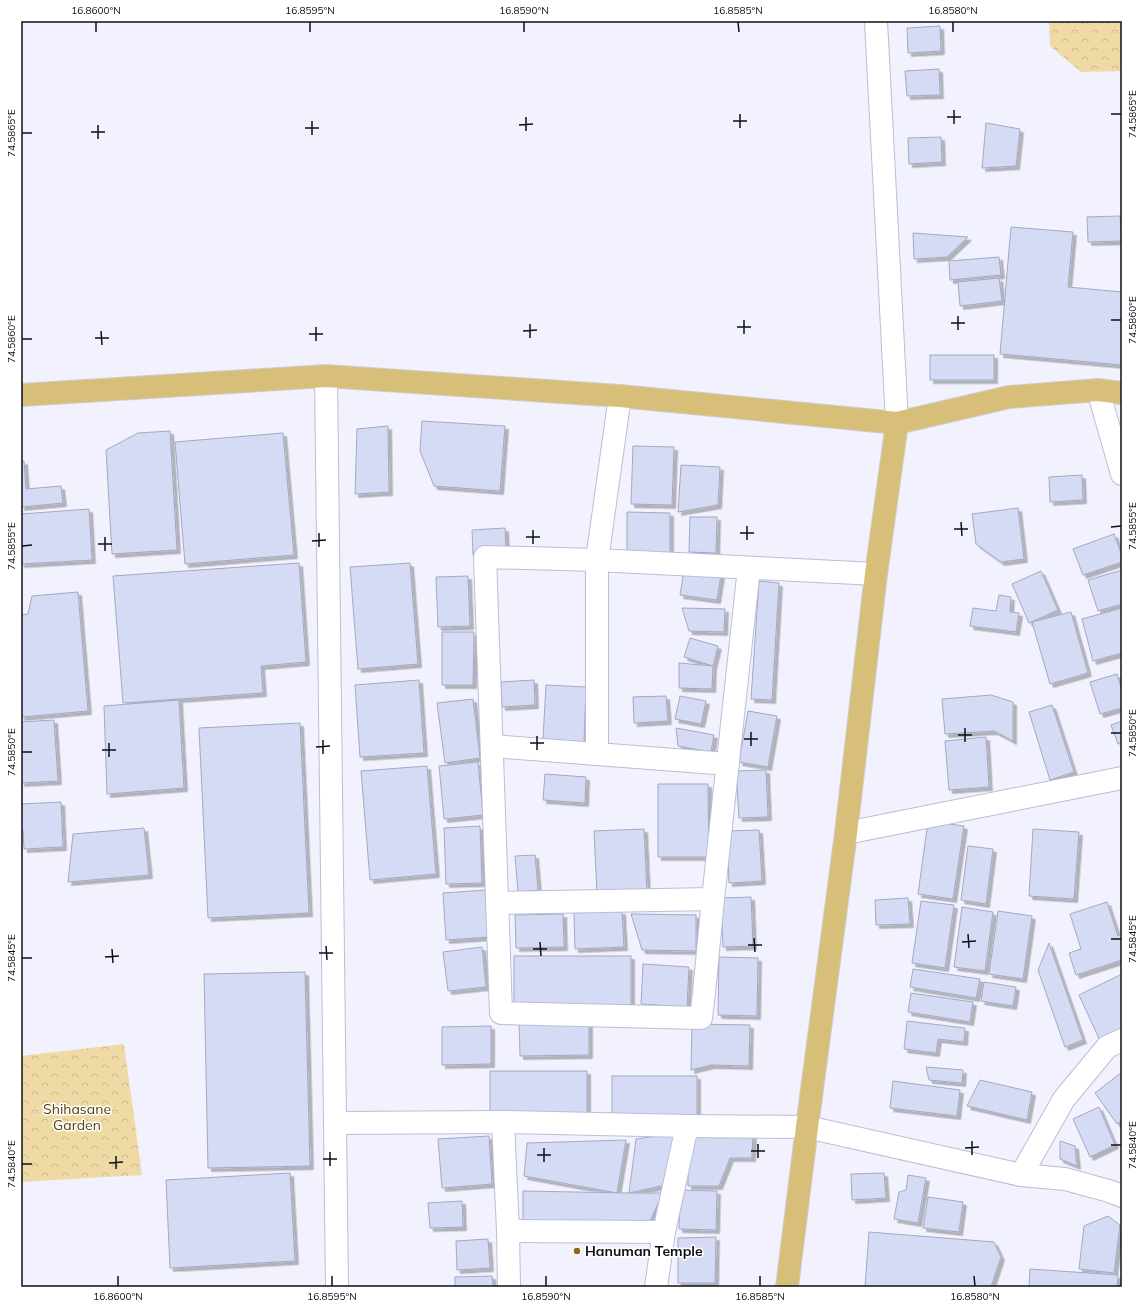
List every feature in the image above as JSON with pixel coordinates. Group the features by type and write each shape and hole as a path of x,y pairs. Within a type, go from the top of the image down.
{"main road":[{"path":"21,395 326,376 620,396 897,423 1009,397 1098,390 1122,393"},
{"path":"787,1287 846,834 876,574 897,423"}],"street":[{"path":"876,21 897,423"},
{"path":"326,376 337,1287"},
{"path":"1098,390 1122,474"},
{"path":"597,754 597,560 620,396"},
{"path":"749,568 701,1018 501,1013 485,556 597,560 876,574"},
{"path":"492,746 728,764"},
{"path":"846,834 1122,778"},
{"path":"498,903 713,899"},
{"path":"1022,1175 1064,1099 1108,1047 1122,1040"},
{"path":"335,1123 503,1122 807,1127 1022,1175 1065,1179 1122,1196"},
{"path":"503,1122 509,1287"},
{"path":"656,1287 664,1232 687,1126"},
{"path":"508,1231 664,1232"}],"green space":[{"path":"1049,21 1122,21 1122,71 1081,72 1050,46"},
{"name":"Shihasane Garden","path":"124,1044 142,1175 21,1182 21,1056"}],"building":[{"path":"940,26 941,51 908,53 907,28"},
{"path":"939,69 940,95 907,96 905,71"},
{"path":"986,123 1020,129 1016,166 982,168"},
{"path":"941,137 942,162 909,164 908,138"},
{"path":"1120,216 1122,241 1088,242 1087,217"},
{"path":"1011,227 1073,232 1068,287 1122,292 1122,365 1000,354"},
{"path":"913,233 968,237 947,257 914,259"},
{"path":"999,257 1001,275 950,280 949,261"},
{"path":"999,278 1002,301 960,306 958,282"},
{"path":"930,355 994,355 994,380 930,380"},
{"path":"422,421 505,426 500,491 434,486 420,451"},
{"path":"388,426 389,492 355,494 357,429"},
{"path":"170,431 177,550 112,554 106,450 138,433"},
{"path":"283,433 294,555 185,564 175,442"},
{"path":"633,446 674,447 672,505 631,504"},
{"path":"24,461 26,489 61,486 63,503 21,507 21,462"},
{"path":"681,465 720,467 718,505 678,512"},
{"path":"1082,475 1083,500 1050,502 1049,477"},
{"path":"1018,508 1024,559 1001,562 976,544 972,514"},
{"path":"89,509 92,560 21,564 21,514"},
{"path":"627,512 670,513 670,555 627,554"},
{"path":"690,517 717,517 716,553 689,552"},
{"path":"505,528 506,553 473,555 472,530"},
{"path":"1114,534 1122,556 1122,562 1083,575 1073,549"},
{"path":"299,563 306,662 261,666 263,693 123,703 113,576"},
{"path":"410,563 418,664 358,669 350,567"},
{"path":"684,570 721,575 717,600 680,595"},
{"path":"1122,570 1122,604 1098,611 1088,580"},
{"path":"1041,571 1058,610 1029,623 1012,584"},
{"path":"468,576 470,626 438,627 436,577"},
{"path":"759,581 779,583 772,700 751,699"},
{"path":"78,592 88,711 21,717 21,615 28,614 32,596"},
{"path":"999,595 1011,597 1010,612 1019,613 1016,632 970,626 973,608 996,611"},
{"path":"682,608 725,609 724,632 689,631"},
{"path":"1122,608 1122,653 1093,661 1082,619"},
{"path":"1071,612 1088,673 1050,684 1032,622"},
{"path":"442,632 474,632 473,685 442,685"},
{"path":"690,638 718,646 713,666 684,657"},
{"path":"679,663 713,666 712,689 679,688"},
{"path":"1117,674 1122,691 1122,708 1100,714 1090,682"},
{"path":"419,680 424,753 360,757 355,685"},
{"path":"534,680 535,705 502,707 501,682"},
{"path":"546,685 586,687 584,742 543,739"},
{"path":"991,695 1013,702 1013,741 994,731 945,734 942,699"},
{"path":"666,696 668,721 634,723 633,697"},
{"path":"680,696 706,701 701,724 675,719"},
{"path":"473,699 480,758 445,763 437,703"},
{"path":"179,700 184,788 107,794 104,706"},
{"path":"1052,705 1074,772 1050,780 1029,712"},
{"path":"748,711 777,716 768,767 739,762"},
{"path":"54,720 58,781 21,783 21,722"},
{"path":"1122,721 1122,743 1118,744 1111,725"},
{"path":"300,723 309,913 208,918 199,728"},
{"path":"676,728 714,735 711,752 678,746"},
{"path":"986,737 989,787 949,790 945,741"},
{"path":"478,762 483,815 444,819 439,766"},
{"path":"427,766 436,874 370,880 361,771"},
{"path":"766,770 768,817 739,818 736,771"},
{"path":"545,774 586,777 585,803 543,800"},
{"path":"658,784 708,784 709,857 658,857"},
{"path":"61,802 63,847 24,849 23,830 21,830 21,804"},
{"path":"928,821 964,826 953,899 918,894"},
{"path":"480,826 482,883 446,884 444,828"},
{"path":"144,828 149,875 68,882 73,834"},
{"path":"644,829 647,891 597,894 594,831"},
{"path":"1033,829 1079,832 1074,899 1029,896"},
{"path":"759,830 762,881 729,883 727,831"},
{"path":"968,846 993,849 986,904 961,900"},
{"path":"535,855 538,890 518,892 515,856"},
{"path":"486,890 489,937 446,940 443,893"},
{"path":"751,897 753,946 723,947 721,898"},
{"path":"908,898 910,924 876,925 875,900"},
{"path":"921,901 954,905 945,968 912,963"},
{"path":"1107,902 1118,936 1122,934 1122,960 1076,975 1069,953 1081,949 1070,914"},
{"path":"962,907 993,912 985,971 954,967"},
{"path":"622,911 624,947 575,949 574,913"},
{"path":"998,911 1032,916 1023,979 989,974"},
{"path":"563,914 564,947 516,948 515,915"},
{"path":"631,914 696,915 696,951 642,950"},
{"path":"1049,943 1083,1040 1065,1047 1038,970"},
{"path":"482,947 486,987 448,991 443,952"},
{"path":"514,956 631,956 631,1005 514,1005"},
{"path":"719,957 758,958 757,1016 718,1015"},
{"path":"643,964 689,967 687,1007 641,1004"},
{"path":"913,969 980,979 976,998 910,987"},
{"path":"305,972 310,1166 208,1168 204,974"},
{"path":"1122,974 1122,1036 1102,1045 1079,995"},
{"path":"984,982 1016,987 1013,1006 981,1001"},
{"path":"911,993 973,1002 970,1022 908,1012"},
{"path":"589,1020 589,1055 520,1056 519,1021"},
{"path":"907,1021 965,1028 964,1042 938,1039 936,1053 904,1049"},
{"path":"692,1024 750,1025 749,1066 711,1065 691,1070"},
{"path":"491,1026 491,1064 442,1065 442,1027"},
{"path":"926,1067 963,1070 962,1083 929,1080"},
{"path":"490,1071 587,1071 587,1113 490,1112"},
{"path":"1122,1072 1122,1120 1117,1124 1095,1093"},
{"path":"612,1076 697,1076 697,1116 612,1116"},
{"path":"980,1080 1032,1092 1027,1120 967,1106"},
{"path":"893,1081 960,1090 957,1116 890,1108"},
{"path":"1099,1107 1115,1145 1090,1157 1073,1119"},
{"path":"688,1129 753,1130 752,1158 730,1158 719,1186 688,1186"},
{"path":"674,1134 665,1185 629,1193 636,1139"},
{"path":"489,1136 492,1184 442,1188 438,1139"},
{"path":"626,1140 617,1193 524,1176 527,1143"},
{"path":"1060,1141 1075,1146 1077,1166 1060,1159"},
{"path":"290,1173 295,1261 170,1268 166,1180"},
{"path":"884,1173 886,1198 852,1200 851,1174"},
{"path":"908,1175 926,1178 918,1223 894,1219 899,1192 906,1190"},
{"path":"680,1190 717,1191 716,1230 679,1229"},
{"path":"523,1191 663,1193 649,1223 523,1221"},
{"path":"928,1197 963,1202 959,1232 923,1228"},
{"path":"462,1201 463,1227 430,1228 428,1203"},
{"path":"1108,1216 1120,1225 1114,1273 1079,1269 1084,1226"},
{"path":"869,1232 994,1242 1001,1257 991,1287 865,1287"},
{"path":"716,1237 715,1283 678,1283 678,1238"},
{"path":"488,1239 490,1268 457,1270 456,1241"},
{"path":"1030,1269 1118,1275 1117,1287 1029,1287"},
{"path":"492,1276 493,1287 455,1287 455,1277"}],"place":[{"name":"Hanuman Temple","path":"577,1251"}]}
